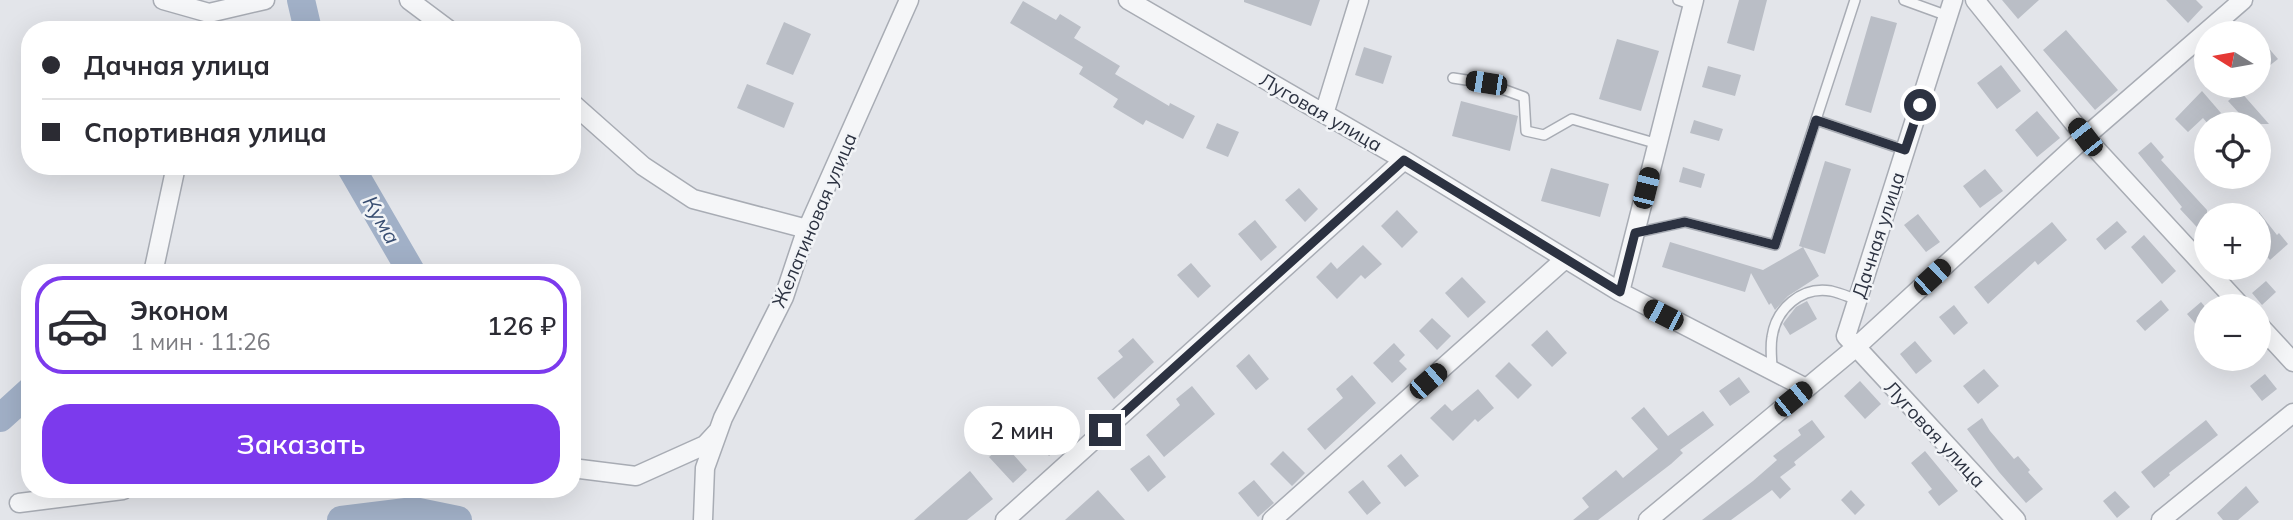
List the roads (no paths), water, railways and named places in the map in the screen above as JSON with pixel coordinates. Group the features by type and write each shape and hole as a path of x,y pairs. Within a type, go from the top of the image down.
{"street":[{"path":"163,0 207,21 261,1"},
{"path":"410,0 437,21"},
{"name":"Желатиновая улица","path":"703,520 705,468 718,431 784,297 807,229 909,0"},
{"name":"Луговая улица","path":"1128,0 1404,160 1620,292 1806,388"},
{"path":"1324,114 1359,0"},
{"path":"1975,0 2085,137 2231,294"},
{"path":"1648,520 1855,348 2085,137 2243,0"},
{"path":"1620,292 1658,144 1688,2"},
{"name":"Дачная улица","path":"1855,348 1846,336 1951,8"},
{"path":"581,111 643,166 693,200 807,229"},
{"path":"1005,520 1404,160"},
{"path":"155,264 174,175"},
{"path":"1272,520 1565,259"},
{"path":"2271,339 2293,362"},
{"name":"Луговая улица","path":"1855,348 2016,520"},
{"path":"2161,520 2293,413"},
{"path":"581,469 636,477 705,445 718,431"},
{"path":"19,503 59,498"}],"lane":[{"path":"1635,233 1685,222 1775,245 1855,0"},
{"path":"1904,0 1951,8"},
{"path":"1453,78 1486,83 1524,97 1526,131 1544,135 1572,120 1658,144"},
{"path":"1816,120 1905,150"},
{"path":"1772,371 1772,337 1780,312 1792,300 1809,292 1829,291 1858,300"}],"waterway":[{"name":"Кума","path":"301,0 306,21"},
{"name":"Кума","path":"355,175 407,264"},
{"name":"Кума","path":"0,418 21,399"},
{"name":"Кума","path":"341,520 414,511 458,520"}]}
